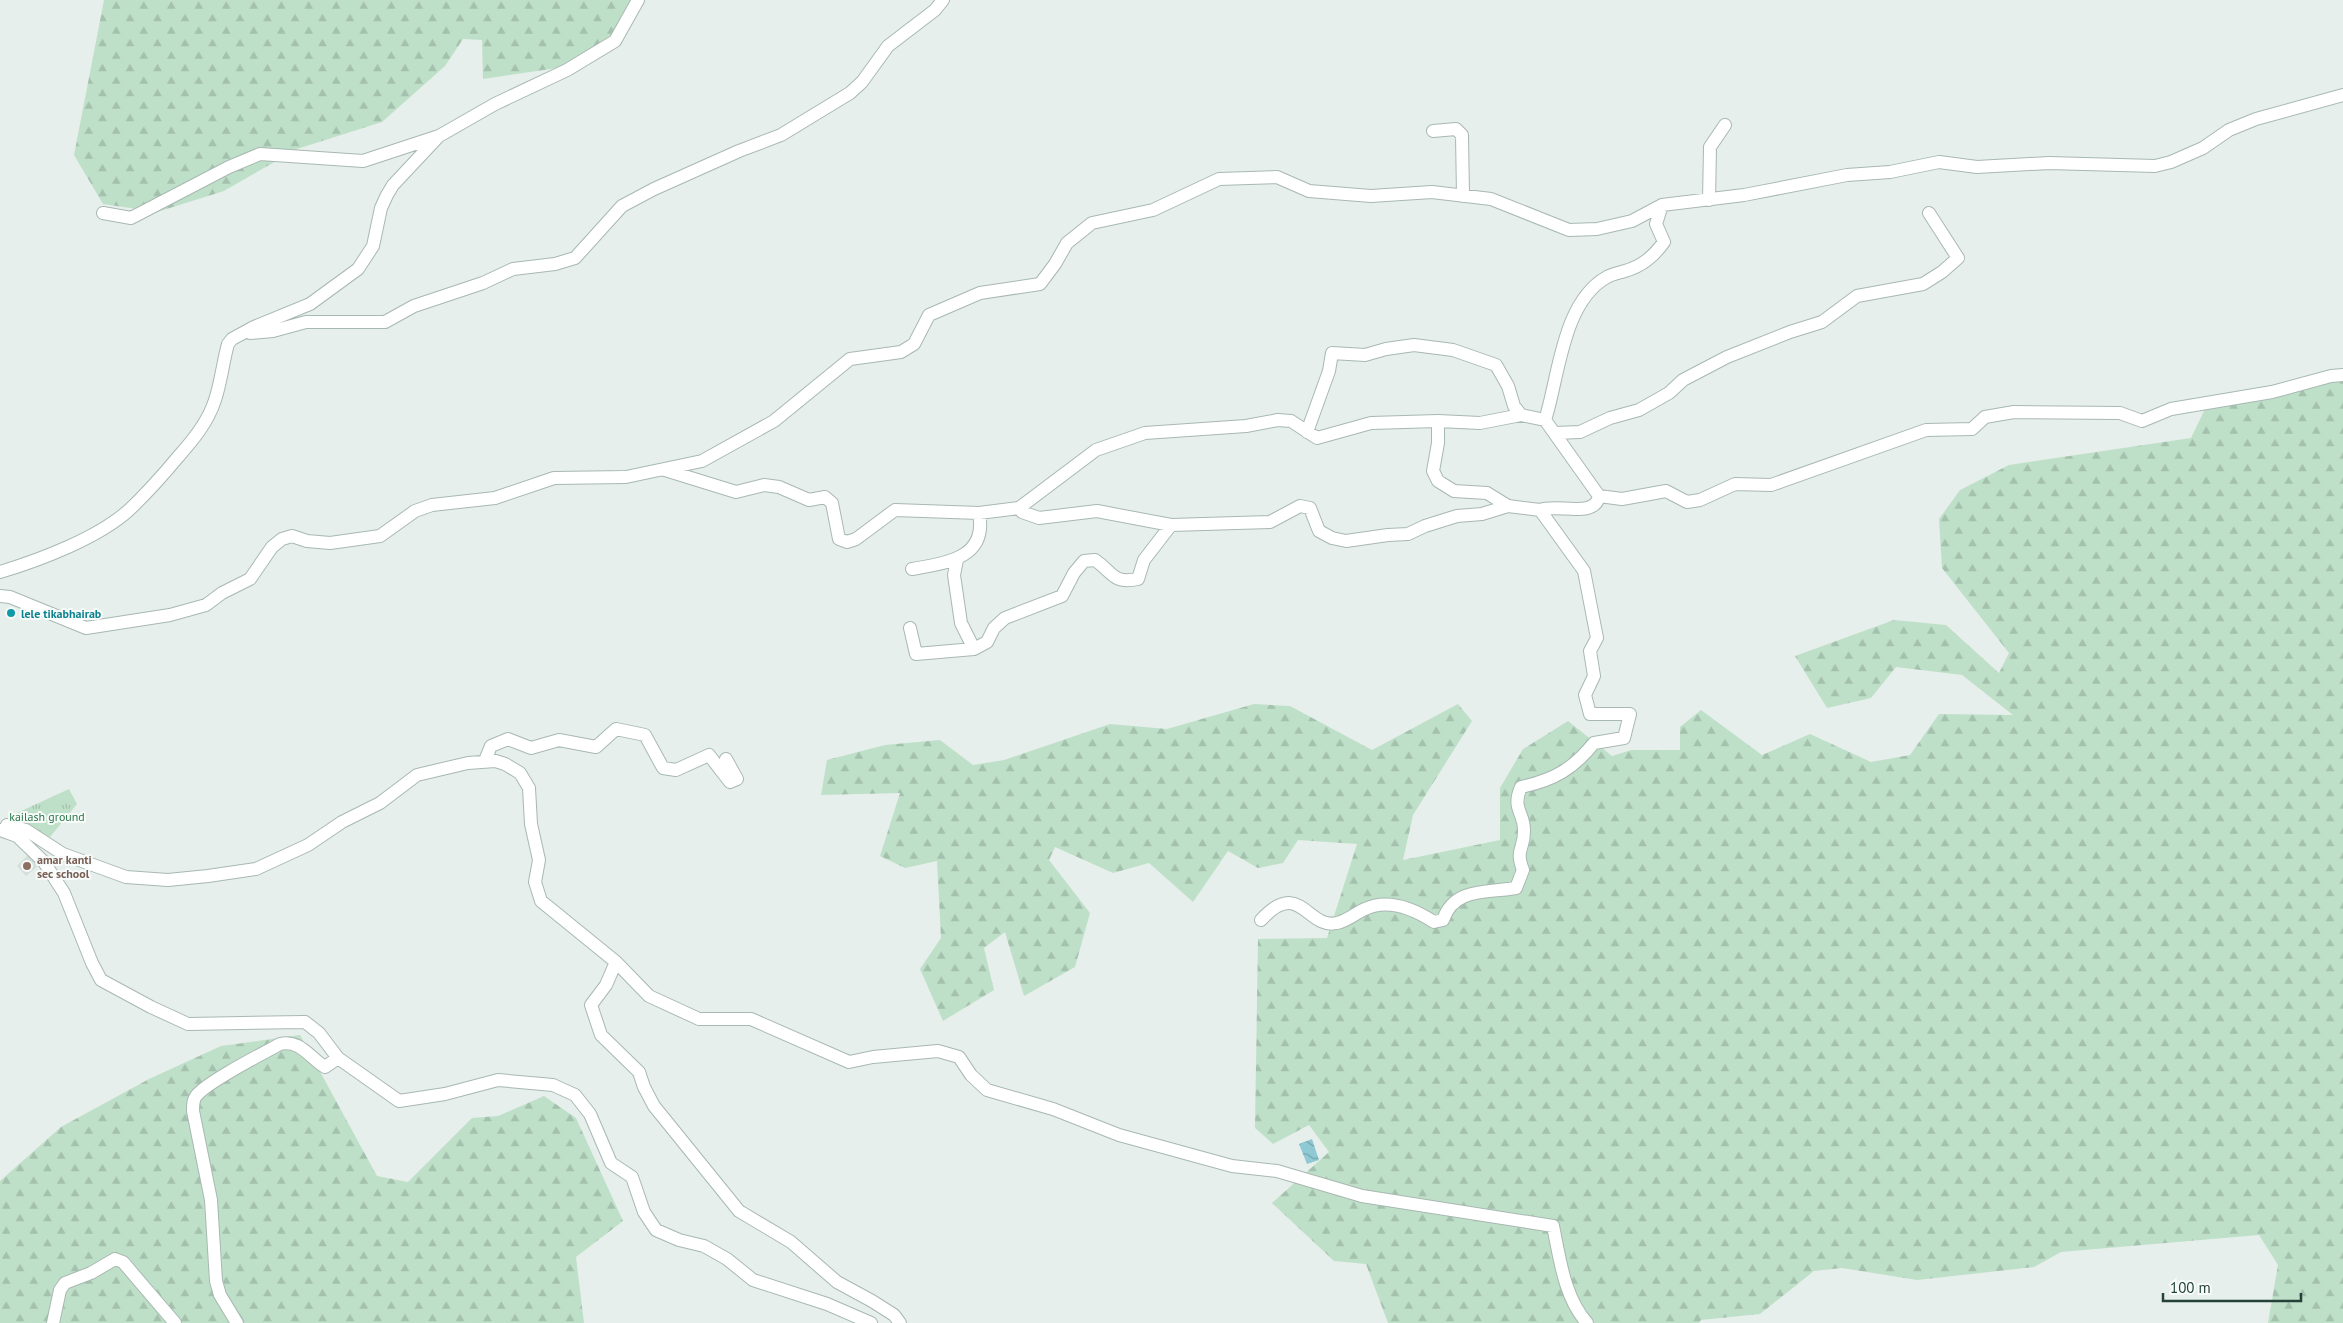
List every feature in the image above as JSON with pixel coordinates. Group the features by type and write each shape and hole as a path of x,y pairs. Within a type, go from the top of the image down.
{"street":[{"path":"103,213 132,218 229,167 260,154 363,161 439,136 495,104 567,70 615,41 638,0"},
{"path":"243,334 273,331 306,322 385,322 414,306 483,283 512,269 555,264 576,258 622,206 654,189 739,151 781,135 850,93 862,82 888,46 935,10 943,0"},
{"path":"0,596 10,598 86,628 170,615 206,605 222,593 250,579 272,547 282,539 292,536 307,541 330,543 380,536 415,511 432,505 495,498 554,478 626,477 702,461 774,420 850,359 901,352 914,344 929,315 980,293 1040,284 1055,264 1067,242 1092,223 1153,210 1219,179 1277,177 1309,191 1371,196 1432,192 1491,199 1569,230 1597,229 1632,221 1662,205 1709,200 1847,175 1890,172 1939,162 1977,167 2049,163 2155,166 2171,162 2203,148 2229,130 2256,120 2343,95"},
{"path":"1709,200 1710,147 1725,125"},
{"path":"1433,131 1456,129 1462,135 1463,196"},
{"path":"0,572 60,550 91,534 129,510 196,436 216,400 228,344 243,334 310,304 358,269 373,246 381,208 387,195 439,136"},
{"path":"1545,420 1557,379 1559,360 1578,306 1607,277 1637,267 1654,256 1664,242 1656,224 1662,205"},
{"path":"1555,433 1580,432 1610,418 1639,410 1669,393 1683,380 1728,357 1790,332 1822,322 1856,296 1923,284 1942,272 1958,258 1929,213"},
{"path":"1306,432 1329,371 1332,354 1365,355 1386,349 1414,345 1453,350 1496,365 1508,386 1514,406 1521,415"},
{"path":"665,470 736,492 764,485 778,487 809,500 825,497 832,503 839,540 847,542 856,539 895,510 980,514 1019,508 1096,450 1145,432 1246,426 1278,420 1291,421 1317,438 1370,423 1438,421 1480,423 1521,415 1545,420 1599,496 1622,499 1666,491 1687,502 1700,500 1735,484 1771,485 1926,430 1972,429 1984,417 2014,412 2120,413 2142,421 2172,409 2272,392 2331,376 2343,375"},
{"path":"1438,421 1438,443 1434,471 1438,481 1454,490 1487,493 1508,506"},
{"path":"1019,508 1022,512 1038,518 1097,511 1171,525 1270,522 1300,506 1310,508 1320,531 1332,538 1346,541 1408,534 1425,526 1449,519 1482,514 1508,506 1540,510 1549,506 1580,510 1590,508 1598,500 1599,496"},
{"path":"1261,920 1273,907 1287,903 1300,906 1325,923 1338,923 1367,908 1389,905 1398,905 1418,911 1434,922 1443,920 1448,907 1468,894 1479,891 1516,888 1523,870 1518,857 1524,832 1516,800 1521,787 1545,782 1562,772 1581,759 1594,744 1624,738 1630,714 1590,714 1585,695 1594,676 1590,651 1596,638 1584,571 1540,510"},
{"path":"912,570 957,560 974,546 982,526 980,514"},
{"path":"910,628 916,654 974,649 987,642 994,628 1005,618 1062,596 1074,573 1084,561 1095,560 1111,576 1123,582 1138,580 1144,560 1171,525"},
{"path":"957,560 954,575 961,623 974,649"},
{"path":"726,759 737,779 730,782 709,755 676,770 663,768 645,735 616,729 596,747 560,740 531,748 508,739 491,746 486,758 520,773 529,788 531,824 539,860 535,882 541,901 616,962 649,996 699,1020 751,1019 849,1062 873,1057 938,1051 959,1057 972,1075 987,1090 1054,1109 1119,1135 1232,1166 1277,1171 1362,1196 1553,1226 1564,1278 1579,1314 1587,1323"},
{"path":"0,824 26,830 63,854 126,877 168,880 208,876 256,869 308,845 342,822 380,803 417,775 450,766 495,761"},
{"path":"0,830 17,836 44,862 64,893 92,963 101,980 151,1007 188,1024 305,1022 319,1033 338,1058 400,1101 445,1094 498,1080 553,1085 575,1095 590,1114 611,1163 632,1177 644,1212 656,1230 679,1240 704,1246 727,1259 753,1280 827,1304 871,1323"},
{"path":"616,962 606,985 591,1006 601,1035 639,1072 654,1106 688,1151 703,1164 710,1176 739,1211 791,1242 837,1282 894,1315 900,1323"},
{"path":"237,1323 220,1295 216,1281 212,1208 203,1153 193,1111 193,1101 195,1096 208,1086 280,1044 290,1043 299,1046 325,1067 338,1058"},
{"path":"644,1087 653,1075"},
{"path":"53,1323 60,1290 65,1283 91,1274 114,1259 123,1262 176,1323"}],"shaded area":[{"name":"amar kanti sec school","path":"28,855 38,866 26,876 17,866"}],"green space":[{"path":"104,0 640,0 618,28 577,65 483,79 482,40 463,39 445,66 382,122 297,149 224,191 157,212 103,204 74,155"},
{"path":"2335,380 2343,380 2343,1323 2268,1323 2278,1265 2259,1235 2061,1252 2034,1267 1917,1280 1842,1268 1814,1271 1760,1314 1701,1320 1699,1323 1388,1323 1366,1264 1334,1261 1272,1203 1329,1152 1309,1125 1273,1144 1255,1128 1258,939 1327,938 1357,844 1298,840 1283,863 1258,868 1228,851 1193,902 1149,863 1113,873 1055,847 1049,860 1090,913 1075,967 1024,996 1005,932 984,948 994,990 943,1021 920,969 941,938 937,861 905,868 880,856 900,793 821,795 827,760 885,745 940,740 973,765 1004,760 1110,724 1167,729 1254,704 1290,706 1372,750 1458,704 1472,721 1413,815 1403,860 1500,840 1500,788 1523,749 1568,721 1612,756 1631,750 1680,750 1680,727 1701,710 1762,755 1810,734 1871,762 1910,755 1939,714 2013,715 1962,675 1896,667 1871,698 1827,708 1795,656 1894,620 1946,625 1999,673 2009,653 1942,568 1939,519 1960,490 2009,465 2191,438 2205,409"},
{"name":"kailash ground","path":"69,789 77,804 50,837 8,817"},
{"path":"300,1035 377,1176 408,1182 472,1118 498,1116 544,1096 576,1118 623,1221 576,1257 584,1323 0,1323 0,1181 61,1127 149,1079 221,1046"}],"water":[{"path":"1312,1139 1319,1160 1307,1164 1299,1144"}],"place":[{"name":"lele tikabhairab","path":"11,613"},
{"name":"amar kanti sec school","path":"27,866"}]}
